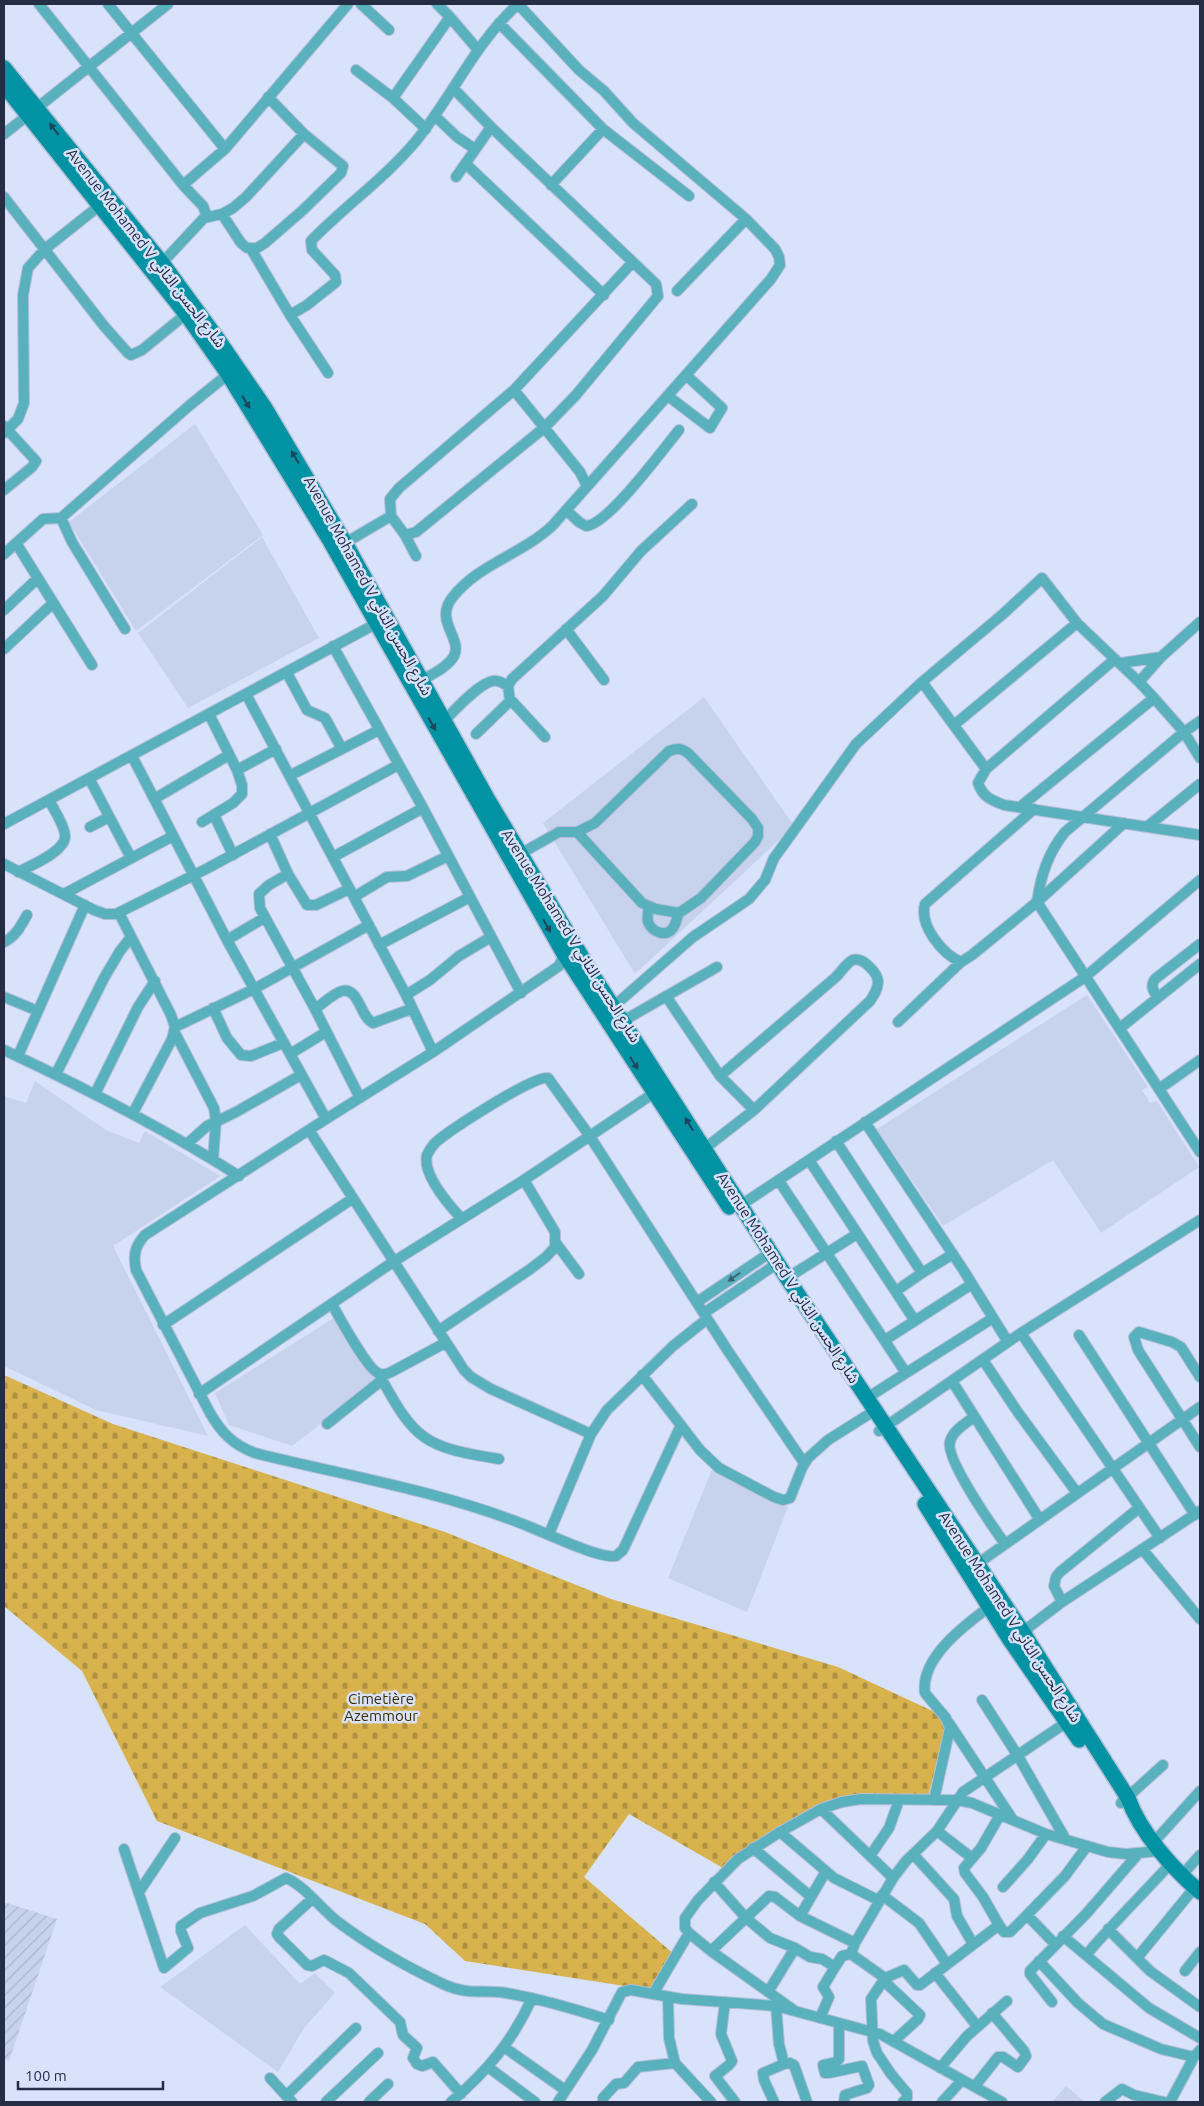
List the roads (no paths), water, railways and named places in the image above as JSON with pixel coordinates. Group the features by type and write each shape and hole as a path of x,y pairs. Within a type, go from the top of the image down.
{"main road":[{"name":"Avenue Mohamed V شارع الحسن الثاني","path":"4,68 32,110 104,201 186,314 233,370 300,490 381,621 514,853"},
{"name":"Avenue Mohamed V شارع الحسن الثاني","path":"4,85 32,110"},
{"name":"Avenue Mohamed V شارع الحسن الثاني","path":"104,201 162,263 233,370 290,449 345,543 381,621 421,681 444,721 570,958 870,1408"},
{"name":"Avenue Mohamed V شارع الحسن الثاني","path":"570,958 614,1006 659,1089 704,1149 741,1206 771,1260 787,1278 870,1408 989,1607 1019,1634"},
{"name":"Avenue Mohamed V شارع الحسن الثاني","path":"882,1429 977,1564 1071,1719 1156,1847 1198,1890"}],"street":[{"path":"39,4 183,185 203,206 207,217"},
{"path":"108,4 225,149"},
{"path":"4,134 132,33 156,7 168,4"},
{"path":"183,185 225,149 348,4"},
{"path":"360,4 389,30"},
{"path":"438,4 478,50"},
{"path":"290,315 307,305 336,282 335,275 312,250 311,241 385,174 426,128 478,50 518,4 579,70 604,91 633,124 746,219 775,249 779,257 780,265 771,279 547,530 487,568 462,587 451,599 445,614 455,647 455,655 442,667 421,681"},
{"path":"393,98 450,18"},
{"path":"499,24 603,129 689,196"},
{"path":"356,70 393,98 426,128"},
{"path":"405,536 416,532 544,428 576,395 656,299 658,292 656,284 551,185 453,88"},
{"path":"251,249 265,243 303,210 342,170 343,166 341,162 304,134 268,97"},
{"path":"435,116 457,137 475,149"},
{"path":"456,177 491,127"},
{"path":"551,185 603,129"},
{"path":"162,263 207,217 222,214 246,197 304,134"},
{"path":"466,164 604,295"},
{"path":"4,197 128,354 131,355 142,350 186,314"},
{"path":"4,490 36,462 34,457 5,430 18,419 24,403 23,295 26,275 31,263 45,249 104,201"},
{"path":"222,214 241,244 251,249 290,315 328,373"},
{"path":"677,291 746,219"},
{"path":"416,556 391,516 390,499 399,488 514,390 632,263"},
{"path":"4,554 43,519 61,518 190,405 233,370"},
{"path":"668,396 710,428 722,408 686,375"},
{"path":"514,390 580,472 587,486"},
{"path":"566,510 586,526 600,521 629,491 679,430"},
{"path":"545,737 510,699 508,686 521,669 603,596 651,542 692,504"},
{"path":"345,543 391,516"},
{"path":"61,518 72,542 125,629"},
{"path":"16,543 92,665"},
{"path":"614,1006 693,937 755,894 765,880 774,858 856,744 922,682 1003,614 1042,578 1077,623 1139,682 1184,732 1200,758"},
{"path":"4,610 37,579"},
{"path":"4,649 53,603"},
{"path":"4,824 381,621"},
{"path":"1139,682 1160,657 1200,622"},
{"path":"954,725 1077,623"},
{"path":"566,629 604,680"},
{"path":"333,646 423,808 521,993"},
{"path":"1160,657 1118,661 986,769 978,783 985,797 1004,805 1200,835"},
{"path":"287,673 308,711 325,718 342,749"},
{"path":"444,721 488,683 496,681 508,686"},
{"path":"922,682 986,769"},
{"path":"246,694 291,775 434,1052"},
{"path":"1020,807 1154,698"},
{"path":"476,734 510,699"},
{"path":"202,822 238,799 242,794 242,785 237,770 209,714"},
{"path":"1200,721 1184,732 1065,832 1048,858 1041,876 1037,902 1200,1152"},
{"path":"291,775 379,730"},
{"path":"237,770 276,749"},
{"path":"514,853 559,832 578,832 595,823 669,751 683,749 752,818 758,828 758,836 748,851 701,898 679,913 674,927 668,932 660,933 654,930 649,922 648,906"},
{"path":"154,799 229,755"},
{"path":"132,756 254,989 326,1119"},
{"path":"4,864 104,914 119,913 232,855 398,765"},
{"path":"89,778 131,858"},
{"path":"1148,826 1200,784"},
{"path":"18,872 53,853 64,842 64,830 49,800"},
{"path":"333,857 423,808"},
{"path":"961,962 948,954 932,935 923,915 925,904 1034,809"},
{"path":"214,815 232,855"},
{"path":"90,827 109,817"},
{"path":"898,1022 961,962 1037,902 1124,822"},
{"path":"578,832 642,903 679,913"},
{"path":"270,834 288,874 304,902 310,907 351,893 387,877 407,876 448,856"},
{"path":"64,894 173,836"},
{"path":"288,874 269,885 259,894 259,903 264,918 293,967 360,1098"},
{"path":"741,1206 1085,977 1200,880"},
{"path":"379,945 470,897"},
{"path":"18,1056 86,905"},
{"path":"119,913 155,981 169,1010 175,1029 214,1108 216,1121 214,1159"},
{"path":"4,942 13,936 27,915"},
{"path":"228,940 264,918"},
{"path":"133,1113 175,1029 254,989 369,925"},
{"path":"56,1074 104,978 131,937"},
{"path":"406,995 435,977 459,956 491,937"},
{"path":"1158,997 1153,991 1152,985 1155,979 1200,944"},
{"path":"570,958 434,1052 308,1130 153,1230 137,1245 134,1257 136,1270 199,1394 220,1430 246,1450 439,1496 505,1517 604,1557 610,1558 620,1554 631,1535 681,1425"},
{"path":"704,1149 754,1110 870,1001 878,979 866,964 857,960 851,962 720,1076"},
{"path":"1120,1028 1200,964"},
{"path":"623,1021 717,967"},
{"path":"95,1094 138,1007 155,981"},
{"path":"315,1009 339,992 346,991 353,994 364,1015 373,1023 411,1009"},
{"path":"666,996 720,1076 754,1110"},
{"path":"4,997 38,1011"},
{"path":"214,1008 227,1038 241,1055 251,1056 283,1043"},
{"path":"290,1054 326,1032"},
{"path":"4,1050 133,1113 188,1143 239,1176"},
{"path":"1159,1089 1200,1060"},
{"path":"188,1143 207,1126 301,1075"},
{"path":"461,1218 445,1199 431,1176 427,1157 436,1142 492,1104 536,1079 546,1077 552,1082 588,1135 804,1463"},
{"path":"199,1394 393,1262 524,1180 588,1135 659,1089"},
{"path":"865,1122 953,1254 1008,1342"},
{"path":"308,1130 445,1343 471,1377 591,1434"},
{"path":"836,1142 922,1273"},
{"path":"809,1160 915,1321"},
{"path":"524,1180 554,1230 556,1243 580,1274"},
{"path":"779,1181 906,1373"},
{"path":"163,1325 352,1199"},
{"path":"882,1429 1021,1333 1200,1220"},
{"path":"787,1278 858,1234"},
{"path":"438,1331 542,1261 553,1250 556,1243"},
{"path":"896,1291 953,1254"},
{"path":"697,1302 771,1260"},
{"path":"549,1534 591,1434 607,1410 673,1346 771,1260"},
{"path":"885,1340 972,1284"},
{"path":"332,1304 365,1358 381,1377 404,1416 424,1438 449,1450 499,1459"},
{"path":"642,1375 708,1458 719,1468 779,1499 790,1498 804,1463 828,1440 870,1408 906,1373 992,1318"},
{"path":"1200,1377 1181,1347 1148,1333 1139,1332 1135,1334 1134,1337 1138,1350 1200,1447"},
{"path":"1021,1333 1160,1538"},
{"path":"1019,1634 1062,1602 1198,1513 1079,1334"},
{"path":"328,1424 381,1377 445,1343"},
{"path":"983,1360 1017,1411 1077,1493"},
{"path":"952,1381 1040,1520"},
{"path":"977,1564 1200,1407"},
{"path":"974,1416 951,1437 949,1443 950,1452 967,1485 1005,1544"},
{"path":"1062,1602 1054,1586 1060,1572 1139,1508"},
{"path":"1143,1550 1200,1619"},
{"path":"989,1607 951,1639 934,1660 926,1676 925,1693 949,1723 1013,1820"},
{"path":"982,1700 1018,1756 1066,1840"},
{"path":"851,1954 855,1943 893,1878 913,1854 937,1831 966,1788 1018,1756 1071,1719"},
{"path":"934,1800 949,1731 949,1723"},
{"path":"1127,1804 1163,1765"},
{"path":"796,2011 711,1951 689,1933 685,1924 687,1914 714,1882 738,1859 821,1809 851,1800 957,1800 972,1803 1046,1834 1066,1840 1108,1852 1138,1854 1156,1847 1200,1791"},
{"path":"870,1856 889,1828 899,1800"},
{"path":"821,1809 893,1878"},
{"path":"1000,1815 985,1841 964,1866 965,1873 983,1897 1004,1932 1010,1932 1065,1876 1087,1846"},
{"path":"937,1831 972,1858"},
{"path":"780,1832 842,1883 880,1898 919,1924 947,1964"},
{"path":"1003,1887 1046,1834"},
{"path":"140,1892 175,1838"},
{"path":"124,1848 164,1968 188,1948 181,1931 181,1926 200,1913 253,1896 286,1878 296,1882 312,1899 352,1932 446,1985 471,1992 494,1992 532,1998 609,2020"},
{"path":"754,1848 810,1896"},
{"path":"913,1854 954,1899 957,1916 973,1944"},
{"path":"1052,2002 1030,1973 1055,1944 1086,1914 1138,1854"},
{"path":"1182,1874 1200,1855"},
{"path":"1086,1955 1172,1862"},
{"path":"800,1916 826,1871"},
{"path":"714,1882 746,1918 770,1938 810,1957 822,1959 835,1967"},
{"path":"1137,1958 1198,1890"},
{"path":"711,1951 769,1896 772,1896 800,1916 855,1943"},
{"path":"312,1899 278,1929 277,1934 279,1937 307,1965 312,1966 326,1960 349,1973 400,2022 404,2035 417,2048 413,2058 417,2064 422,2066 433,2062 461,2094"},
{"path":"1027,1915 1055,1944"},
{"path":"903,2102 907,2098 907,2093 891,2074 877,2052 873,2041 871,1999 884,1979 904,1970 919,1985 1000,1925"},
{"path":"1108,1929 1150,1971 1200,2007"},
{"path":"653,1994 689,1933"},
{"path":"1063,1936 1149,2008 1200,2038"},
{"path":"768,1992 794,1948"},
{"path":"1185,1971 1200,1952"},
{"path":"820,2018 829,1997 823,1987 842,1956 851,1954 884,1979 920,2015 894,2040"},
{"path":"1039,1962 1078,2003 1103,2024 1161,2049 1197,2053 1170,2102"},
{"path":"935,1973 977,2026"},
{"path":"558,2102 609,2020 620,1994 624,1990 668,1997 776,2006 872,2032 894,2040 1002,2102"},
{"path":"668,1997 669,2038 675,2063 712,2102 726,2092"},
{"path":"451,2102 488,2067 504,2047 514,2034 532,1998"},
{"path":"940,2068 977,2026 1007,2000"},
{"path":"725,2002 721,2034 732,2061 730,2065 715,2076 735,2102"},
{"path":"776,2006 779,2044 784,2064"},
{"path":"975,2086 998,2056 1018,2067 1026,2056 1024,2050 992,2013"},
{"path":"839,2023 840,2059 824,2065 824,2073 829,2074 862,2066 869,2085 867,2088 845,2094 844,2102"},
{"path":"270,2078 289,2099 356,2028"},
{"path":"504,2047 565,2090"},
{"path":"326,2102 378,2053"},
{"path":"774,2102 763,2074 790,2062 794,2065 807,2102"},
{"path":"603,2102 603,2098 616,2084 625,2082 638,2067 675,2063"},
{"path":"488,2067 535,2102"},
{"path":"942,2102 962,2080"},
{"path":"369,2102 388,2084"},
{"path":"1104,2102 1122,2089 1134,2095 1164,2102"}],"park label":[{"name":"Cimetière Azemmour","path":"381,1708"}]}
